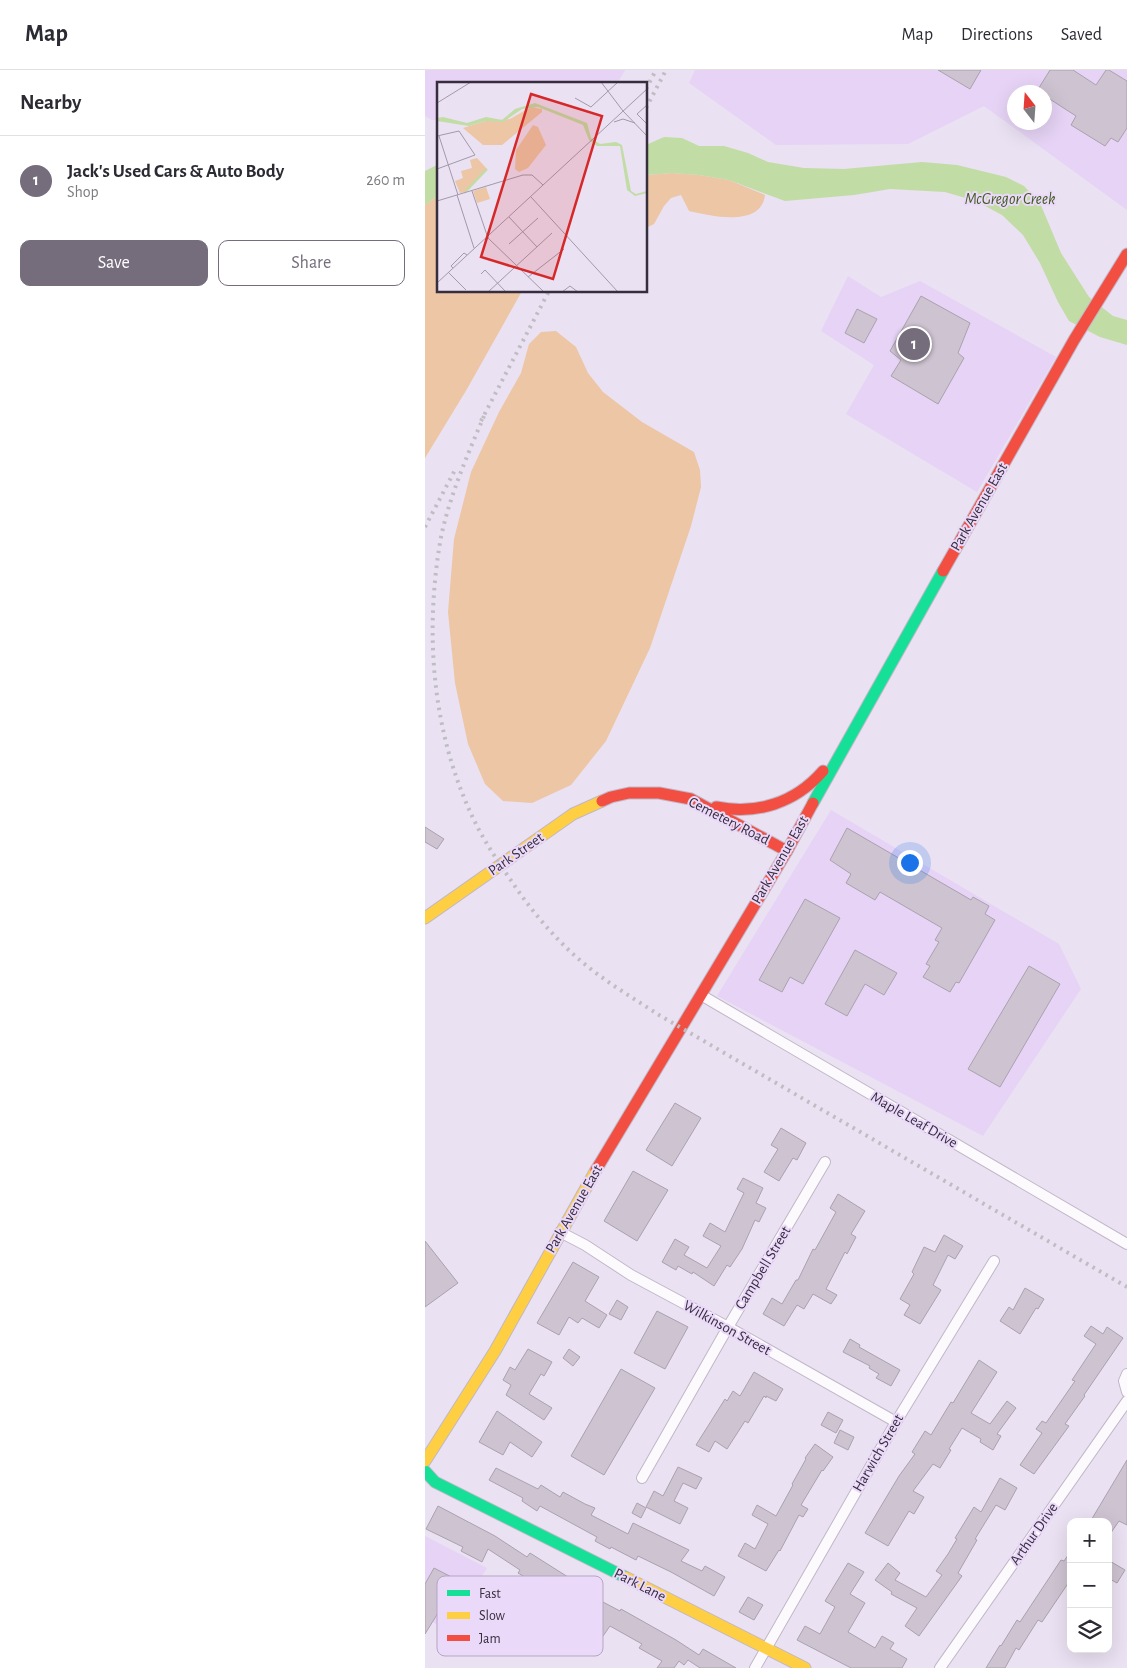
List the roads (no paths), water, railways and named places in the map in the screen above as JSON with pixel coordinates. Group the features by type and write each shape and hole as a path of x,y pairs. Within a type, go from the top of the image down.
{"main road":[{"name":"Park Avenue East","path":"425,1461 495,1351 560,1232 787,851 851,733 1075,340 1127,254"},
{"path":"700,803 729,811 752,810 787,799 802,792 816,781 851,733"},
{"name":"Cemetery Road","path":"611,797 629,793 659,793 685,798 700,803 787,851"},
{"name":"Park Street","path":"425,918 573,814 611,797"},
{"name":"Park Lane","path":"425,1471 435,1482 805,1668"}],"street":[{"name":"Maple Leaf Drive","path":"701,995 1127,1244"},
{"name":"Campbell Street","path":"642,1478 825,1162"},
{"name":"Wilkinson Street","path":"560,1232 585,1245 631,1275 728,1327 896,1422"},
{"name":"Harwich Street","path":"755,1668 896,1422 994,1261"},
{"path":"1127,1374 1124,1381 1127,1392"},
{"name":"Arthur Drive","path":"940,1668 1127,1401"}],"water":[{"name":"McGregor Creek","path":"664,137 682,138 699,146 724,146 748,153 768,162 804,168 844,169 922,162 957,165 1006,177 1024,186 1040,203 1061,253 1089,297 1113,316 1127,320 1127,345 1100,337 1069,321 1040,263 1023,235 1002,215 976,201 945,192 890,189 854,195 785,201 729,180 672,173 647,175 647,145"},
{"path":"437,165 437,196 425,205 425,171"}],"railway":[{"path":"647,87 656,70"},
{"path":"647,106 666,70"},
{"path":"481,421 548,292"},
{"path":"484,416 454,491 441,537 433,605 435,674 446,742 468,807 487,844 524,899 556,937 583,963 659,1015 1127,1287"},
{"path":"425,527 455,470"}],"place":[{"name":"Jack's Used Cars & Auto Body","path":"914,344"}]}
